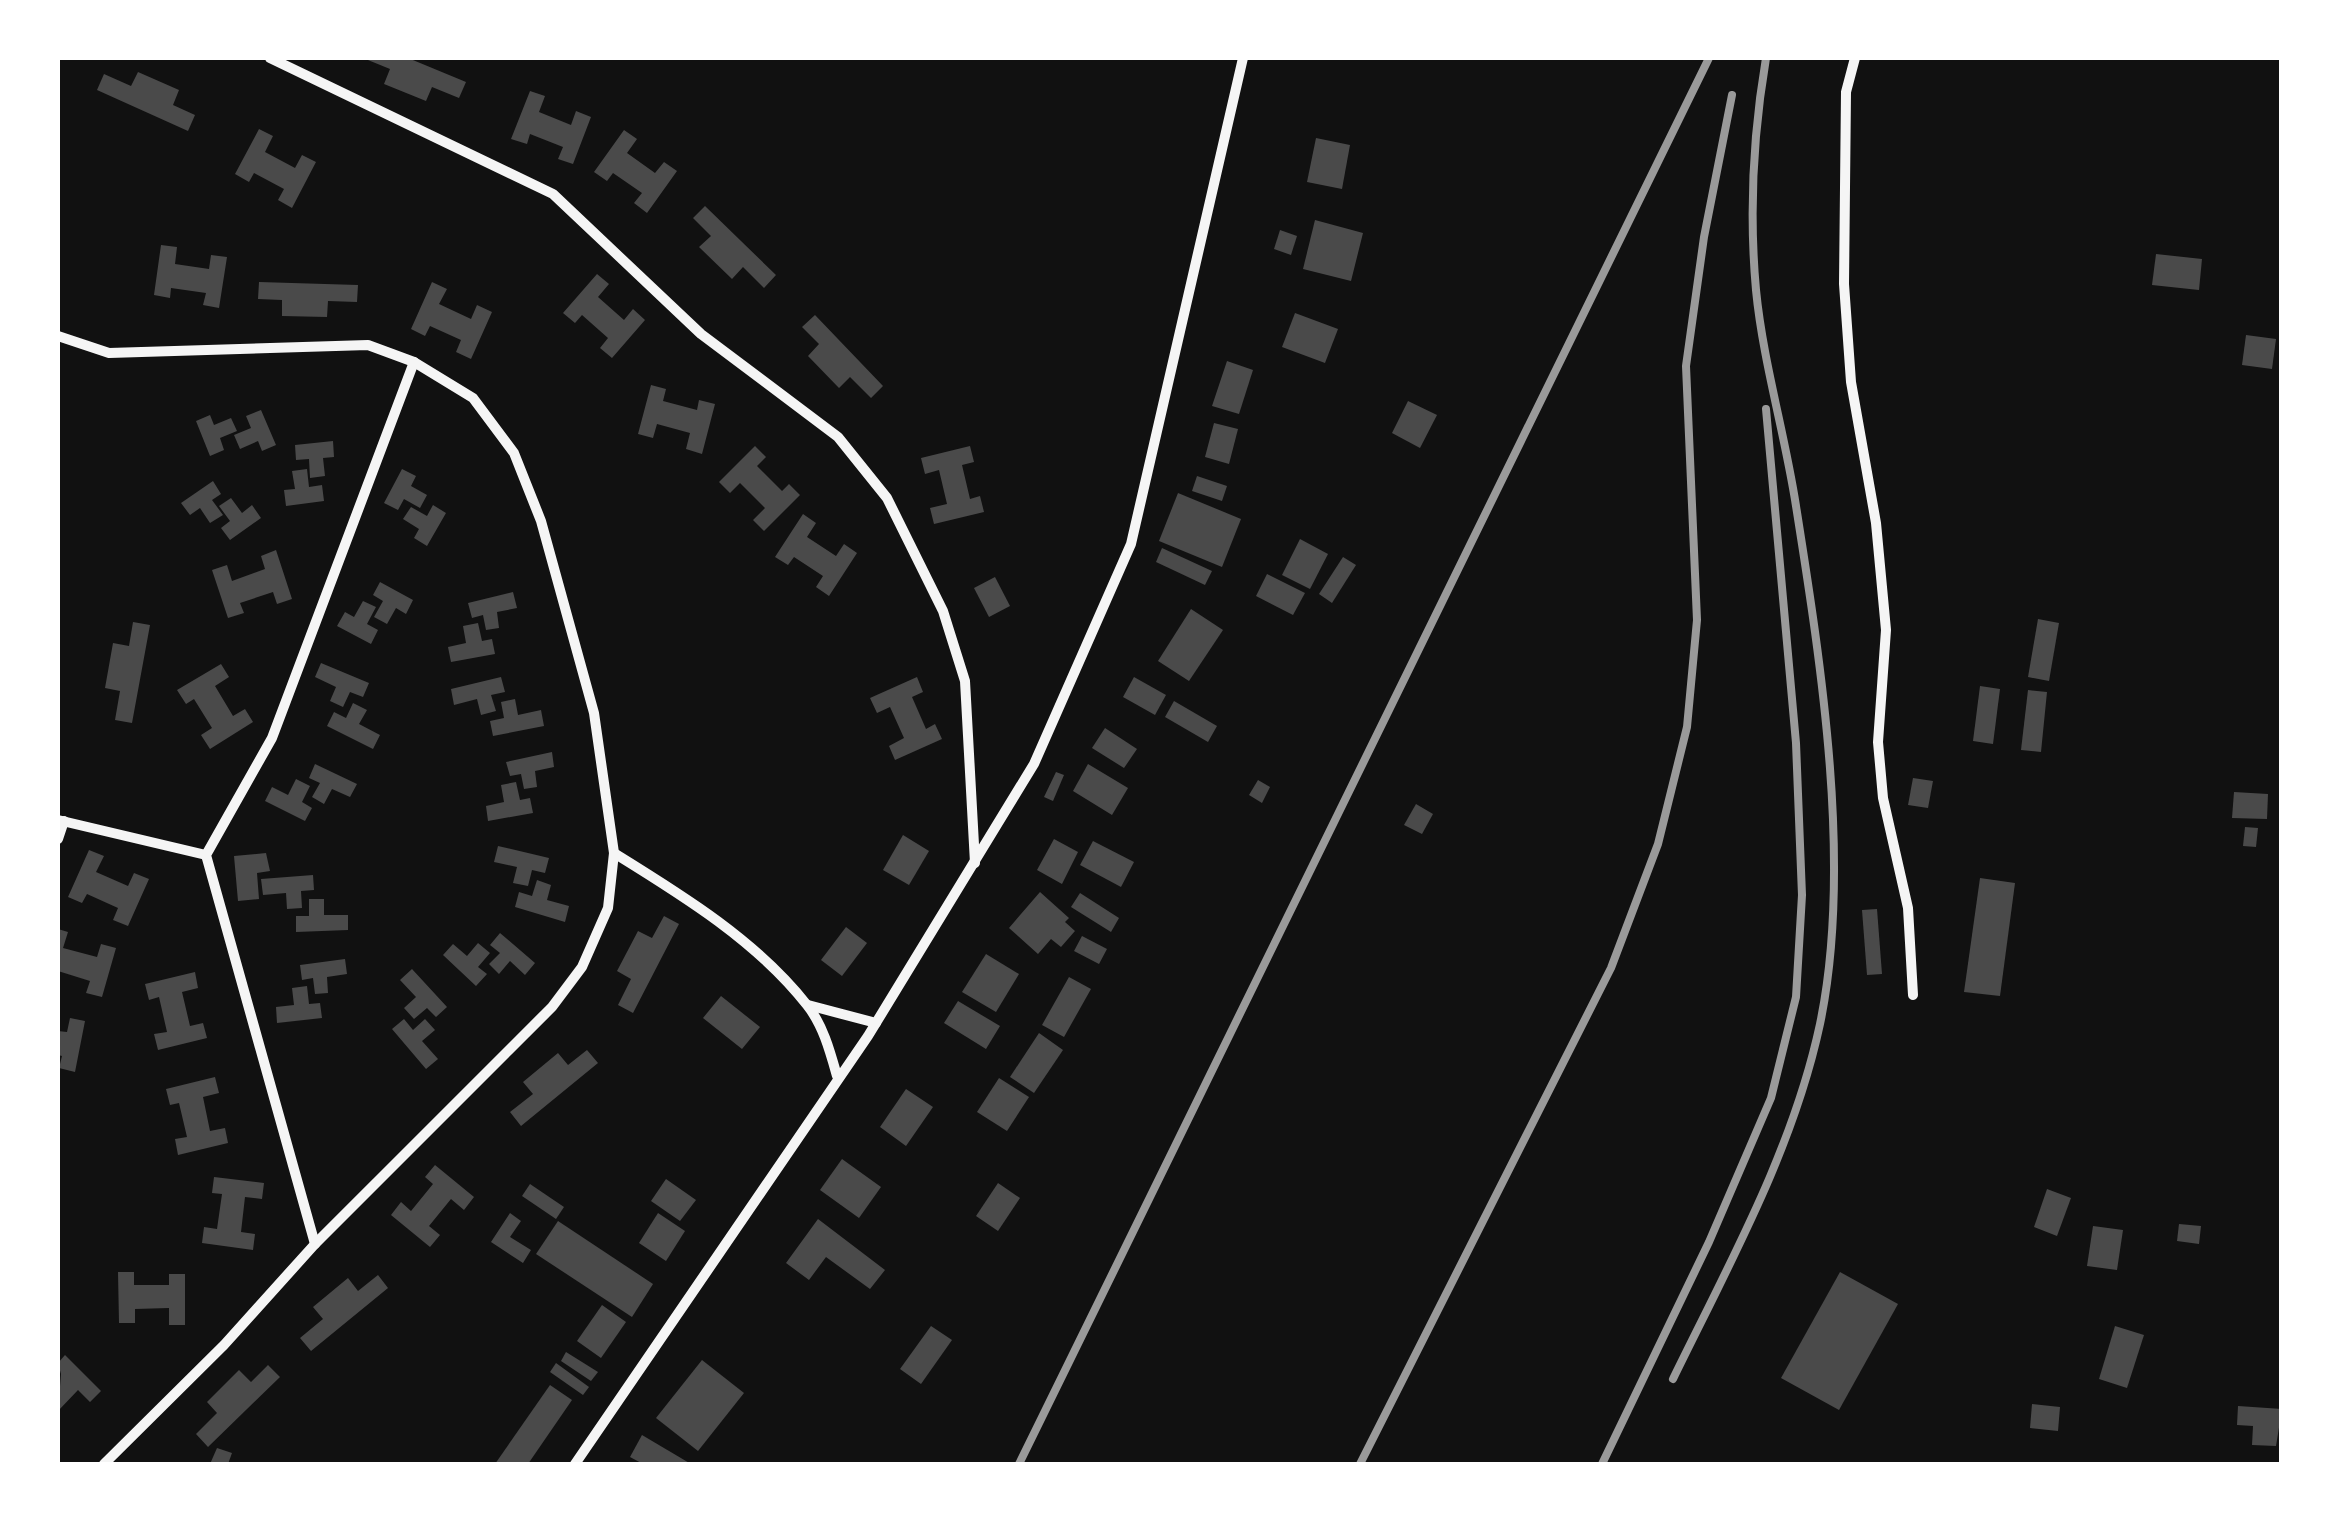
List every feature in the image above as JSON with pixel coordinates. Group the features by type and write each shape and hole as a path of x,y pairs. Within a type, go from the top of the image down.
{"street":[{"path":"270,58 553,194 700,334 838,437 887,498 943,611 965,681 976,863"},
{"path":"576,1464 876,1023 1034,764 1131,544 1243,58"},
{"path":"1855,58 1846,92 1844,284 1851,382 1876,522 1886,630 1878,742 1883,798 1908,908 1912,995"},
{"path":"58,336 109,353 368,345 414,362 473,398 514,453 541,521 594,713 614,852 608,908 582,967 562,994 104,1464"},
{"path":"315,1244 206,856 272,738 414,362"},
{"path":"58,839 61,820 206,856"},
{"path":"614,852 716,919 808,1005 829,1014 876,1023"},
{"path":"808,1005 828,1045 837,1076"}],"building":[{"path":"363,58 408,58 466,82 459,98 432,87 426,101 384,84 390,69"},
{"path":"138,72 179,90 173,105 195,115 188,131 97,90 104,74 131,86"},
{"path":"530,91 545,96 539,112 571,125 576,111 591,117 573,164 558,159 563,147 530,134 527,144 511,139"},
{"path":"259,129 273,136 265,152 295,168 302,155 316,162 292,208 278,200 284,189 254,173 249,182 235,174"},
{"path":"624,130 637,139 627,153 655,173 664,162 677,171 647,213 634,203 642,193 613,173 607,181 594,172"},
{"path":"1316,138 1350,145 1342,189 1307,182"},
{"path":"705,206 776,275 764,288 743,267 732,279 699,247 711,236 693,218"},
{"path":"1315,220 1363,233 1351,281 1303,269"},
{"path":"1280,230 1297,236 1291,255 1274,249"},
{"path":"161,245 177,247 175,264 209,269 211,255 227,257 219,308 203,305 206,293 171,288 170,298 154,295"},
{"path":"2156,254 2202,259 2199,290 2152,285"},
{"path":"597,274 609,284 598,297 624,320 633,309 645,320 612,358 600,348 608,338 582,315 575,323 563,313"},
{"path":"259,282 358,285 357,302 328,301 327,317 282,316 282,300 258,299"},
{"path":"432,282 447,289 439,304 471,319 477,305 492,312 471,359 456,352 461,340 430,326 425,336 411,329"},
{"path":"1295,313 1338,329 1325,363 1282,347"},
{"path":"815,315 883,386 871,398 850,377 839,388 808,356 819,344 802,327"},
{"path":"2246,335 2276,339 2272,369 2242,365"},
{"path":"1227,361 1253,370 1239,414 1212,406"},
{"path":"651,385 666,389 663,401 697,410 699,400 715,404 702,454 686,449 690,433 657,424 653,438 638,434"},
{"path":"1408,401 1437,415 1420,448 1392,433"},
{"path":"261,410 276,445 262,451 258,441 240,449 234,435 251,428 246,416"},
{"path":"210,415 214,425 231,418 237,431 220,438 224,450 210,456 196,421"},
{"path":"1214,423 1238,429 1229,464 1205,457"},
{"path":"333,441 334,457 323,458 325,476 310,478 309,459 296,460 295,445"},
{"path":"755,446 766,457 757,466 782,491 789,484 800,495 764,531 753,520 765,508 740,483 730,493 719,482"},
{"path":"970,446 974,462 962,465 970,499 980,496 984,512 934,524 930,508 947,504 939,470 925,474 921,458"},
{"path":"307,469 309,487 322,485 324,501 286,506 284,490 295,489 292,471"},
{"path":"402,469 416,476 411,486 427,495 420,508 404,499 398,510 384,503"},
{"path":"1197,476 1227,486 1222,501 1192,491"},
{"path":"213,481 221,494 212,500 223,515 210,523 200,508 190,515 181,503"},
{"path":"1178,493 1241,519 1222,567 1159,541"},
{"path":"231,498 242,513 252,505 261,518 230,540 221,528 230,521 219,506"},
{"path":"433,505 446,513 427,546 414,538 419,529 403,519 411,507 427,516"},
{"path":"803,514 816,523 807,537 836,556 844,544 857,553 829,596 816,587 823,576 794,557 788,565 775,557"},
{"path":"1300,539 1328,554 1310,589 1282,575"},
{"path":"1162,548 1212,571 1205,585 1156,562"},
{"path":"276,550 292,599 277,604 273,592 240,603 244,613 228,618 212,570 227,565 232,581 265,569 261,556"},
{"path":"1343,557 1356,565 1332,603 1319,594"},
{"path":"1267,574 1305,593 1293,615 1256,596"},
{"path":"995,577 1010,606 989,617 974,588"},
{"path":"380,582 413,600 406,614 396,608 387,624 374,617 383,601 373,595"},
{"path":"513,592 517,608 497,612 499,628 486,630 483,615 472,618 468,603"},
{"path":"363,601 376,607 367,624 378,630 371,644 337,626 345,612 354,617"},
{"path":"1191,609 1223,630 1189,681 1158,661"},
{"path":"2038,619 2059,623 2049,681 2028,677"},
{"path":"133,622 150,625 132,723 115,720 120,691 105,688 113,643 129,646"},
{"path":"478,623 482,641 492,639 495,654 451,662 448,647 466,643 463,626"},
{"path":"321,663 369,683 363,697 350,692 343,707 330,701 336,687 315,677"},
{"path":"221,664 229,677 215,686 233,716 245,709 253,722 210,749 201,735 212,728 194,699 186,704 177,690"},
{"path":"501,677 505,692 491,695 496,711 481,715 477,699 454,705 451,689"},
{"path":"917,677 923,692 912,697 926,729 935,724 942,739 895,760 889,746 904,738 890,707 877,713 870,698"},
{"path":"1134,677 1166,695 1155,715 1123,697"},
{"path":"1980,686 2000,689 1993,744 1973,741"},
{"path":"2028,690 2047,692 2041,752 2021,750"},
{"path":"515,699 518,715 541,710 544,726 493,736 490,721 504,718 501,702"},
{"path":"1174,701 1217,726 1208,742 1165,717"},
{"path":"353,703 367,710 359,724 380,735 373,749 327,726 334,712 346,718"},
{"path":"1105,728 1137,749 1124,768 1092,748"},
{"path":"552,752 554,767 535,771 537,787 524,789 521,774 510,776 506,762"},
{"path":"315,764 357,784 350,797 332,789 324,804 312,797 320,783 309,778"},
{"path":"1088,764 1128,788 1112,815 1073,791"},
{"path":"1056,772 1064,775 1053,801 1044,797"},
{"path":"1913,778 1933,781 1928,808 1908,805"},
{"path":"296,779 310,786 302,802 312,808 305,821 265,801 272,787 288,795"},
{"path":"1258,780 1270,787 1262,803 1249,795"},
{"path":"516,782 520,800 530,798 533,813 488,821 486,806 504,802 501,785"},
{"path":"2234,792 2268,794 2267,819 2232,818"},
{"path":"1416,804 1433,814 1422,834 1404,825"},
{"path":"2245,827 2258,828 2256,847 2243,846"},
{"path":"903,835 929,851 909,885 883,870"},
{"path":"1054,839 1078,852 1062,884 1037,870"},
{"path":"1093,841 1134,862 1121,887 1080,865"},
{"path":"498,846 549,858 545,873 532,870 528,886 513,883 517,867 494,862"},
{"path":"89,850 104,856 96,872 128,886 134,873 149,879 128,926 113,920 118,908 87,894 82,903 68,897"},
{"path":"266,853 270,871 257,873 259,899 238,901 234,856"},
{"path":"313,875 314,890 301,891 302,908 287,909 286,893 263,895 261,879"},
{"path":"1980,878 2015,883 2000,996 1964,992"},
{"path":"537,880 551,885 547,900 569,906 565,922 515,907 519,892 532,896"},
{"path":"1040,892 1069,918 1065,922 1075,931 1061,947 1051,939 1038,954 1009,928"},
{"path":"1080,893 1119,918 1111,932 1071,907"},
{"path":"309,899 324,899 324,915 348,915 348,930 296,932 296,916 309,916"},
{"path":"1877,909 1882,974 1867,975 1862,910"},
{"path":"664,916 679,924 633,1013 618,1005 631,979 617,971 638,931 652,938"},
{"path":"846,927 867,943 842,976 821,960"},
{"path":"58,929 68,932 63,948 97,957 101,944 116,948 102,997 86,993 90,981 58,971"},
{"path":"500,933 535,963 525,975 510,961 499,974 489,964 500,953 490,945"},
{"path":"1082,936 1107,949 1099,964 1074,951"},
{"path":"478,943 490,953 478,967 487,974 476,986 443,955 453,944 467,956"},
{"path":"986,954 1019,974 996,1012 962,992"},
{"path":"345,959 347,974 327,977 328,993 315,994 313,978 302,980 300,965"},
{"path":"412,969 447,1007 436,1017 427,1008 414,1019 404,1008 416,997 400,980"},
{"path":"195,972 198,988 182,992 190,1026 203,1023 207,1038 158,1050 154,1034 167,1032 159,997 149,1000 145,984"},
{"path":"1069,977 1091,989 1064,1037 1042,1025"},
{"path":"307,986 309,1004 320,1003 322,1018 277,1023 276,1007 294,1005 292,988"},
{"path":"721,996 760,1027 742,1049 703,1018"},
{"path":"958,1001 1000,1026 986,1049 944,1023"},
{"path":"70,1018 85,1021 75,1072 59,1068 62,1056 58,1055 58,1031 67,1032"},
{"path":"404,1019 413,1030 425,1019 435,1030 422,1041 438,1059 426,1069 392,1029"},
{"path":"1039,1033 1063,1050 1034,1093 1010,1077"},
{"path":"587,1050 598,1063 521,1126 510,1112 533,1094 523,1082 558,1053 568,1065"},
{"path":"215,1077 219,1093 203,1097 210,1131 225,1128 228,1143 178,1155 175,1139 187,1137 179,1103 170,1105 166,1089"},
{"path":"999,1078 1029,1097 1007,1131 977,1112"},
{"path":"906,1089 933,1107 906,1146 880,1127"},
{"path":"842,1159 881,1187 859,1218 820,1190"},
{"path":"435,1165 474,1197 464,1210 451,1199 429,1226 440,1235 430,1247 391,1215 401,1202 411,1211 433,1184 425,1177"},
{"path":"214,1177 264,1183 262,1199 245,1197 241,1232 255,1234 253,1250 202,1243 204,1227 217,1229 222,1194 212,1193"},
{"path":"666,1179 696,1200 680,1221 651,1201"},
{"path":"998,1183 1020,1198 998,1231 976,1216"},
{"path":"530,1184 564,1207 556,1219 522,1196"},
{"path":"2047,1189 2071,1198 2057,1236 2034,1227"},
{"path":"510,1213 521,1221 510,1237 531,1250 523,1263 491,1242"},
{"path":"658,1213 685,1231 666,1261 639,1243"},
{"path":"818,1219 885,1270 870,1289 826,1257 809,1280 786,1263"},
{"path":"558,1221 653,1284 632,1317 536,1254"},
{"path":"2179,1224 2201,1226 2199,1244 2177,1241"},
{"path":"2093,1226 2123,1230 2117,1270 2087,1266"},
{"path":"118,1272 134,1272 134,1285 169,1285 169,1274 185,1274 185,1325 169,1325 169,1308 135,1309 135,1323 119,1323"},
{"path":"1840,1272 1898,1304 1839,1410 1781,1378"},
{"path":"378,1275 388,1288 311,1351 300,1338 323,1319 313,1307 348,1278 358,1291"},
{"path":"602,1305 626,1322 601,1358 577,1341"},
{"path":"931,1326 952,1340 921,1384 900,1369"},
{"path":"2115,1326 2144,1335 2127,1388 2099,1379"},
{"path":"566,1352 598,1372 591,1381 561,1361"},
{"path":"65,1355 101,1391 90,1402 78,1390 58,1411 58,1363"},
{"path":"702,1360 744,1393 698,1451 656,1418"},
{"path":"556,1363 589,1387 583,1395 550,1372"},
{"path":"268,1365 280,1377 208,1447 196,1434 217,1413 207,1402 239,1370 251,1382"},
{"path":"550,1385 572,1400 528,1464 495,1464"},
{"path":"2032,1404 2060,1407 2058,1431 2030,1428"},
{"path":"2238,1406 2282,1409 2276,1446 2252,1445 2253,1426 2237,1425"},
{"path":"642,1435 691,1464 643,1464 630,1457"},
{"path":"217,1448 232,1453 228,1464 210,1464"}],"railway":[{"path":"1019,1464 1709,58"},
{"path":"1673,1379 1757,1206 1794,1116 1820,1024 1834,899 1830,765 1815,631 1796,506 1759,317 1754,261 1754,174 1766,58"},
{"path":"1360,1464 1611,968 1658,844 1687,727 1697,620 1686,366 1704,237 1732,95"},
{"path":"1602,1464 1709,1242 1771,1098 1796,997 1802,895 1796,743 1766,409"}]}
